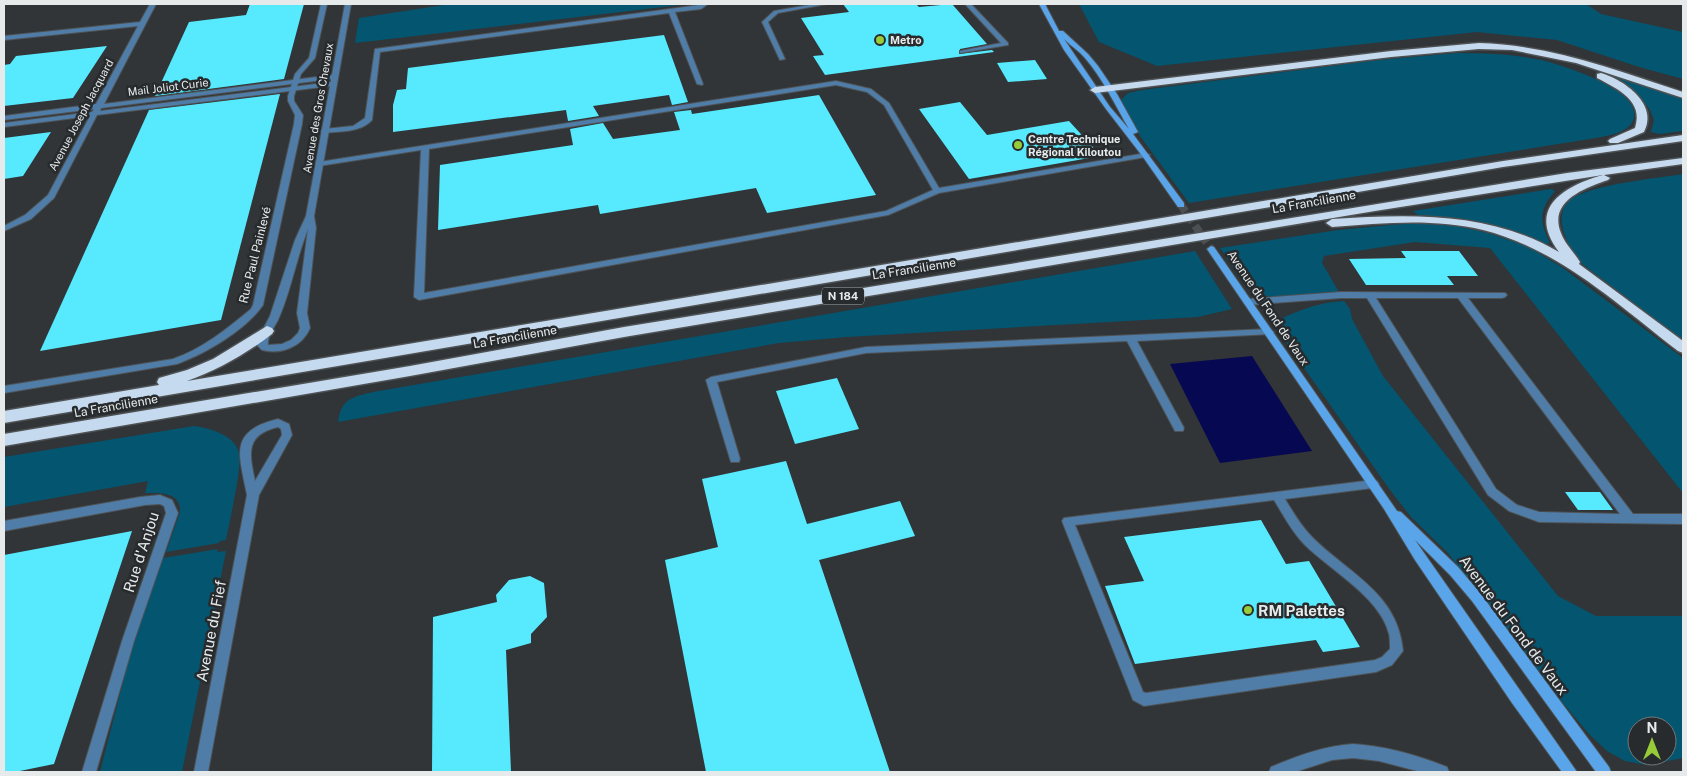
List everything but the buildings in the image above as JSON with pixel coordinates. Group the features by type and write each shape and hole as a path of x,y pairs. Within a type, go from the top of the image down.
{"highway":[{"path":"1095,90 1451,48 1495,46 1532,50 1578,61 1683,95"},
{"path":"1451,48 1533,54 1579,67 1618,85 1639,103 1643,112 1644,122 1640,130 1630,135 1613,141 1502,164"},
{"name":"La Francilienne","path":"4,417 1502,164 1683,138"},
{"name":"La Francilienne","path":"4,440 410,371 624,332 1567,176 1683,161"},
{"path":"1587,276 1559,242 1554,230 1553,210 1556,203 1570,191 1588,182 1642,167"},
{"path":"1250,228 1402,219 1463,222 1486,227 1530,242 1564,261 1683,348"},
{"path":"4,417 176,379 227,358 267,331"}],"street":[{"name":"Avenue Joseph Jacquard","path":"4,229 37,211 51,196 153,4"},
{"path":"294,86 298,74 312,58 324,4"},
{"name":"Avenue des Gros Chevaux","path":"310,216 348,4"},
{"path":"324,131 361,126 366,123 369,118 377,50 701,7 706,4"},
{"path":"782,59 765,22 776,12 824,4"},
{"path":"962,52 1006,44 968,4"},
{"path":"1042,4 1065,48 1146,155 1181,205"},
{"path":"671,11 700,84"},
{"path":"1052,22 1088,58 1111,89 1146,155"},
{"path":"4,38 142,24"},
{"name":"Mail Joliot Curie","path":"4,125 334,80"},
{"path":"319,164 836,83 869,90 887,104 937,191"},
{"name":"Mail Joliot Curie","path":"4,118 294,86"},
{"name":"Rue Paul Painlevé","path":"4,390 185,359 254,311 258,305 299,119 291,101 294,86"},
{"path":"425,147 419,297 888,213 937,191 1146,155"},
{"path":"310,216 312,228 302,312 306,326 293,343 273,349 265,348 262,344 276,316 302,230 310,216"},
{"name":"Avenue du Fond de Vaux","path":"1211,249 1388,506 1419,557 1570,772"},
{"path":"1248,302 1341,295 1502,295"},
{"path":"1370,295 1492,492 1500,501 1519,512 1539,517 1683,519"},
{"path":"1461,295 1630,518"},
{"path":"735,460 711,380 866,350 908,346 1132,339 1269,332"},
{"path":"1132,339 1179,428"},
{"path":"278,423 284,425 287,429 287,435 253,495 246,455 246,442 254,431 261,427 278,423"},
{"path":"1277,496 1306,539 1385,610 1396,632 1397,651 1387,661 1376,666 1144,700 1138,696 1068,521 1373,484"},
{"name":"Avenue du Fief","path":"201,772 253,495"},
{"name":"Rue d'Anjou","path":"4,526 156,499 166,501 171,506 172,513 128,641 89,772"},
{"name":"Avenue du Fond de Vaux","path":"1388,506 1449,565 1476,598 1604,772"},
{"path":"1276,772 1324,756 1356,752 1378,754 1442,772"}],"shaded area":[{"path":"450,4 689,4 355,43 359,18"},
{"path":"1079,4 1586,4 1601,14 1683,32 1683,79 1639,67 1557,40 1477,32 1157,66 1099,42"},
{"path":"1457,53 1499,54 1530,58 1581,73 1613,88 1625,97 1633,107 1634,117 1630,126 1626,129 1596,138 1189,203 1140,136 1121,100 1128,93 1142,90 1379,60"},
{"path":"1609,74 1683,99 1683,131 1659,134 1651,132 1654,120 1646,105 1635,93 1607,75"},
{"path":"1683,174 1683,340 1581,263 1564,234 1562,217 1567,203 1588,191 1622,183"},
{"path":"1551,189 1555,191 1546,204 1542,216 1550,243 1546,244 1499,228 1452,218 1418,215 1413,211"},
{"path":"1412,223 1456,226 1488,233 1527,246 1563,268 1683,358 1683,493 1490,248 1415,242 1324,256 1322,263 1339,292 1279,298 1256,292 1247,286 1220,248 1338,230"},
{"path":"1195,251 1232,309 1198,317 847,337 779,343 338,422 342,408 349,400 373,392"},
{"path":"1344,301 1350,309 1352,319 1383,376 1558,596 1596,616 1683,616 1683,758 1677,759 1677,716 1627,716 1627,761 1607,751 1589,734 1545,682 1448,553 1411,517 1283,338 1280,326 1282,318 1312,306"},
{"path":"1252,356 1312,451 1220,463 1170,364"},
{"path":"194,426 221,433 232,441 239,452 239,469 226,540 219,543 166,552 180,512 179,505 174,497 169,495 145,493 148,481 4,507 4,457"},
{"path":"218,549 217,552 226,551 182,772 100,772 132,647 163,558"}],"tunnel":[{"path":"1181,205 1211,249"}],"place":[{"name":"Metro","path":"880,40"},
{"name":"Centre Technique Régional Kiloutou","path":"1018,145"},
{"name":"RM Palettes","path":"1248,610"}]}
